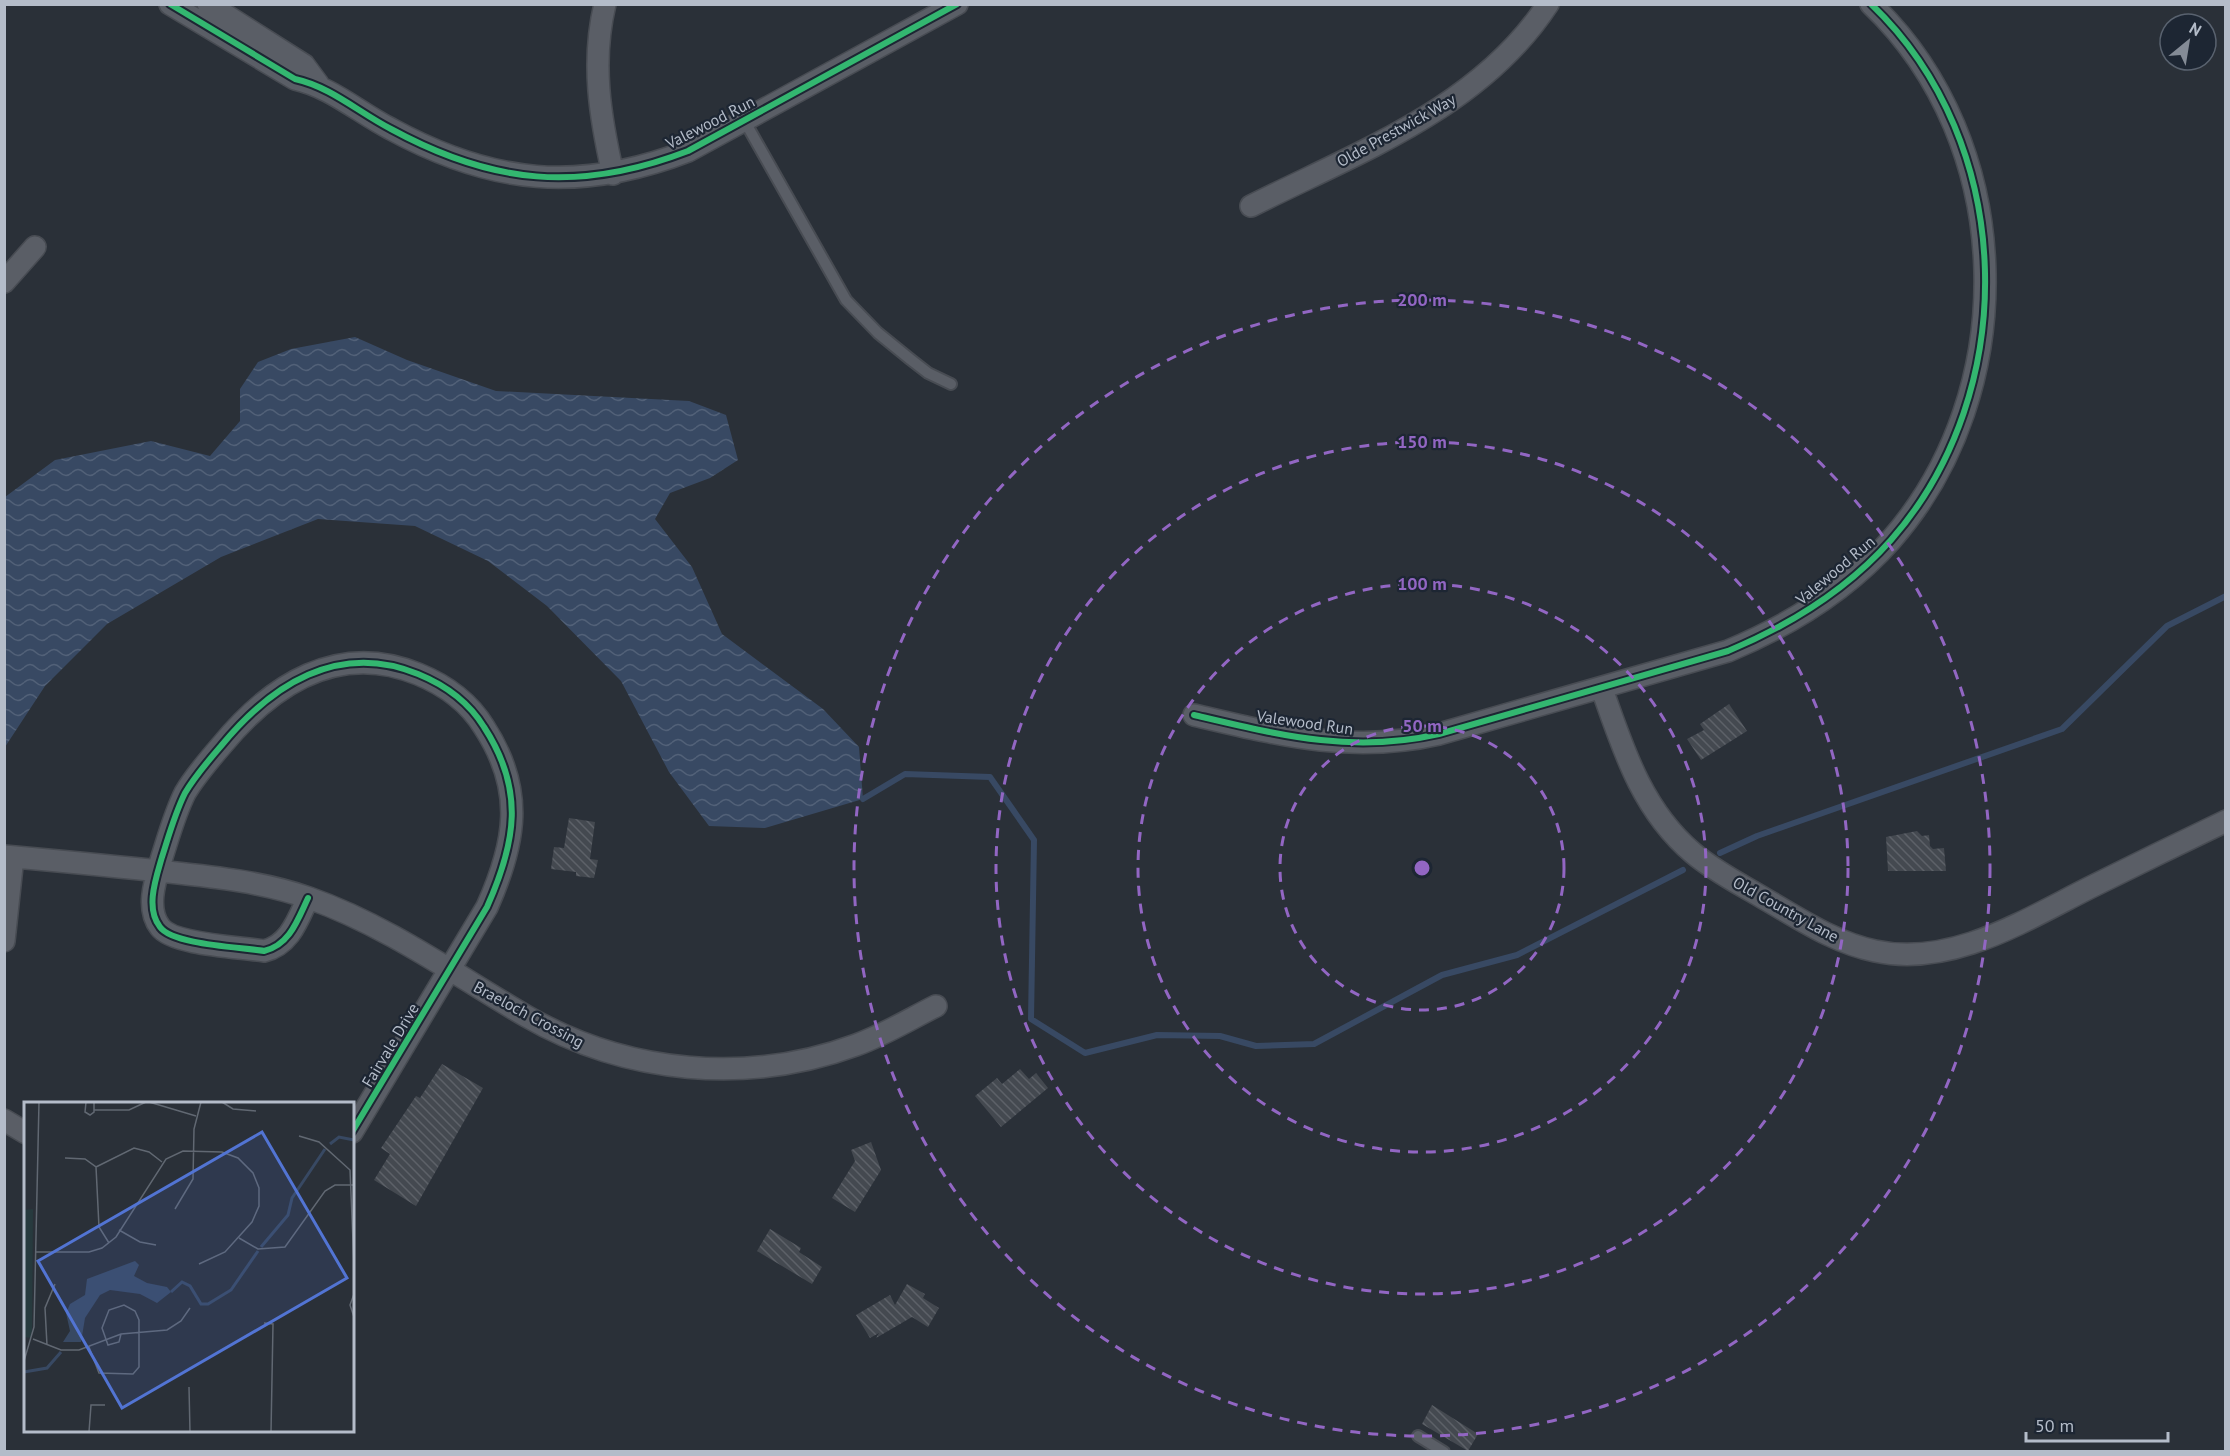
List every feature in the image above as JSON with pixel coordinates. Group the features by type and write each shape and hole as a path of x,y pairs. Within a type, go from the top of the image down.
{"street":[{"name":"Valewood Run","path":"170,4 295,79 318,84 423,147 460,163 499,172 542,177 613,174 653,165 688,151 957,4"},
{"name":"Valewood Run","path":"208,4 304,65 318,84"},
{"path":"605,4 597,45 597,81 601,121 613,174"},
{"name":"Olde Prestwick Way","path":"1251,206 1417,122 1451,102 1482,80 1507,57 1548,4"},
{"name":"Valewood Run","path":"1194,715 1303,739 1338,743 1383,743 1439,734 1728,651 1769,634 1832,594 1890,541 1911,515 1951,446 1968,404 1979,360 1985,314 1985,265 1973,181 1959,140 1939,98 1915,57 1871,4"},
{"path":"4,282 35,247"},
{"name":"Fairvale Drive","path":"158,871 186,791 228,738 268,698 292,682 320,670 348,662 379,662 409,670 433,680 457,695 476,714 504,764 511,791 514,822 502,874 487,907 450,971 354,1129"},
{"name":"Old Country Lane","path":"1602,689 1640,789 1672,834 1693,853 1727,877 1822,932 1875,951 1903,955 1928,954 1978,941 2226,821"},
{"path":"4,941 9,857"},
{"name":"Braeloch Crossing","path":"9,857 158,871 264,885 308,898 382,931 529,1018 589,1047 666,1065 725,1070 768,1067 811,1060 858,1045 936,1006"},
{"path":"158,871 153,896 153,913 160,928 176,938 264,951 274,949 291,934 308,898"},
{"path":"4,1120 24,1132"}],"lane":[{"path":"744,120 846,300 878,333 910,359 928,373 951,384"},
{"path":"1418,1436 1444,1452"}],"water":[{"path":"355,337 407,360 496,391 689,401 726,415 738,460 710,478 670,493 655,519 692,567 722,634 823,709 859,747 863,799 765,828 709,826 669,772 621,681 547,606 488,561 415,526 318,519 221,557 107,624 45,686 5,747 5,497 55,460 151,441 210,456 240,421 240,389 258,362 291,349"}],"building":[{"path":"1729,704 1747,731 1701,760 1687,739 1704,730 1700,724"},
{"path":"569,818 595,822 590,859 598,860 594,878 576,876 576,872 551,869 554,847 564,848"},
{"path":"1917,831 1922,836 1929,835 1930,846 1933,849 1944,848 1946,871 1888,871 1886,837"},
{"path":"442,1064 483,1088 416,1206 374,1180 390,1154 381,1148 416,1096 420,1098"},
{"path":"1020,1069 1029,1079 1036,1073 1048,1088 1001,1127 975,1096 997,1078 1002,1084"},
{"path":"871,1142 881,1170 855,1212 832,1198 855,1161 851,1150"},
{"path":"770,1229 801,1248 799,1252 822,1267 812,1284 757,1251"},
{"path":"907,1284 925,1294 923,1298 939,1308 928,1327 912,1317 876,1338 879,1333 870,1338 856,1315 890,1295 895,1305"},
{"path":"1432,1405 1478,1434 1468,1451 1422,1424"}],"waterway":[{"path":"1720,853 1757,836 2062,729 2167,626 2226,596"},
{"path":"863,799 905,774 990,777 1034,840 1031,1019 1085,1053 1157,1035 1220,1036 1256,1046 1314,1044 1442,975 1517,955 1683,870"}],"cycle path":[{"path":"170,4 295,79 321,88 391,129 428,147 465,162 501,171 536,176 573,177 610,173 688,151 957,4"},
{"path":"1194,715 1316,740 1376,742 1407,740 1439,734 1728,651 1773,630 1816,605 1874,558 1891,540 1934,480 1964,413 1981,342 1985,268 1976,195 1954,125 1919,61 1871,4"},
{"path":"308,898 287,937 273,948 264,951 178,938 160,927 153,911 155,883 175,816 189,787 241,724 262,704 284,688 308,675 334,666 360,663 389,665 418,674 447,689 471,709 497,750 511,794 510,838 505,860 487,907 354,1129"}]}
